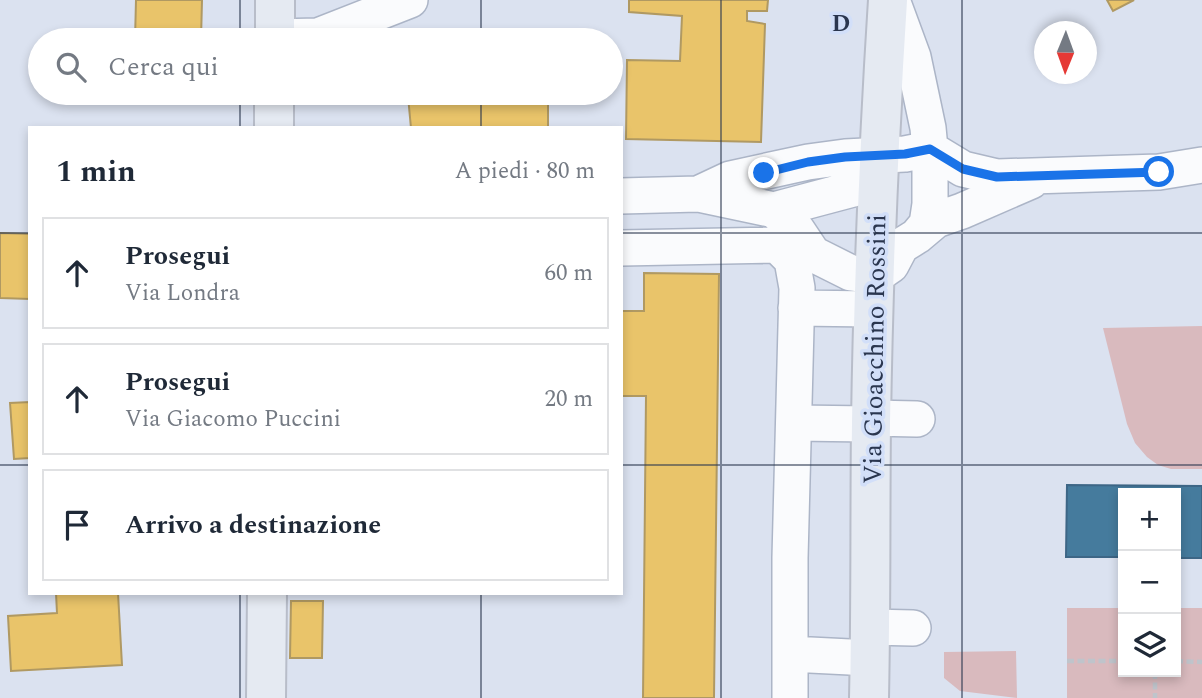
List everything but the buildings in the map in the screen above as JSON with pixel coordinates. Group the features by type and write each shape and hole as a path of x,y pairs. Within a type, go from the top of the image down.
{"main road":[{"name":"Via Gioacchino Rossini","path":"869,698 871,421 878,155 890,0"},
{"path":"274,105 274,126"},
{"path":"266,698 267,595"}],"street":[{"path":"338,28 410,0"},
{"path":"890,0 913,57 928,128 930,204 927,224 918,236"},
{"path":"698,194 730,179 808,162 905,154 930,149 963,169 997,177 1159,172 1202,165"},
{"path":"790,698 797,288 792,260 777,245 634,248 635,196 698,194 774,210 853,189 866,178 878,155"},
{"path":"796,308 874,293 901,246 918,236 936,220 1044,175"},
{"path":"774,210 797,230 813,254 851,273 874,293"},
{"path":"794,422 917,419"},
{"path":"790,654 870,642 913,628"}],"path":[{"path":"1067,662 1118,661"},
{"path":"1181,662 1202,662"},
{"path":"1155,677 1155,698"}],"shaded area":[{"path":"1202,326 1202,469 1171,469 1158,465 1135,443 1127,424 1103,328"},
{"path":"1067,608 1118,608 1118,677 1181,677 1181,608 1202,608 1202,698 1067,698"},
{"path":"1016,651 1017,698 960,691 944,678 944,652"}],"route":[{"path":"764,173 808,162 905,154 930,149 963,169 997,177 1159,172"}]}
